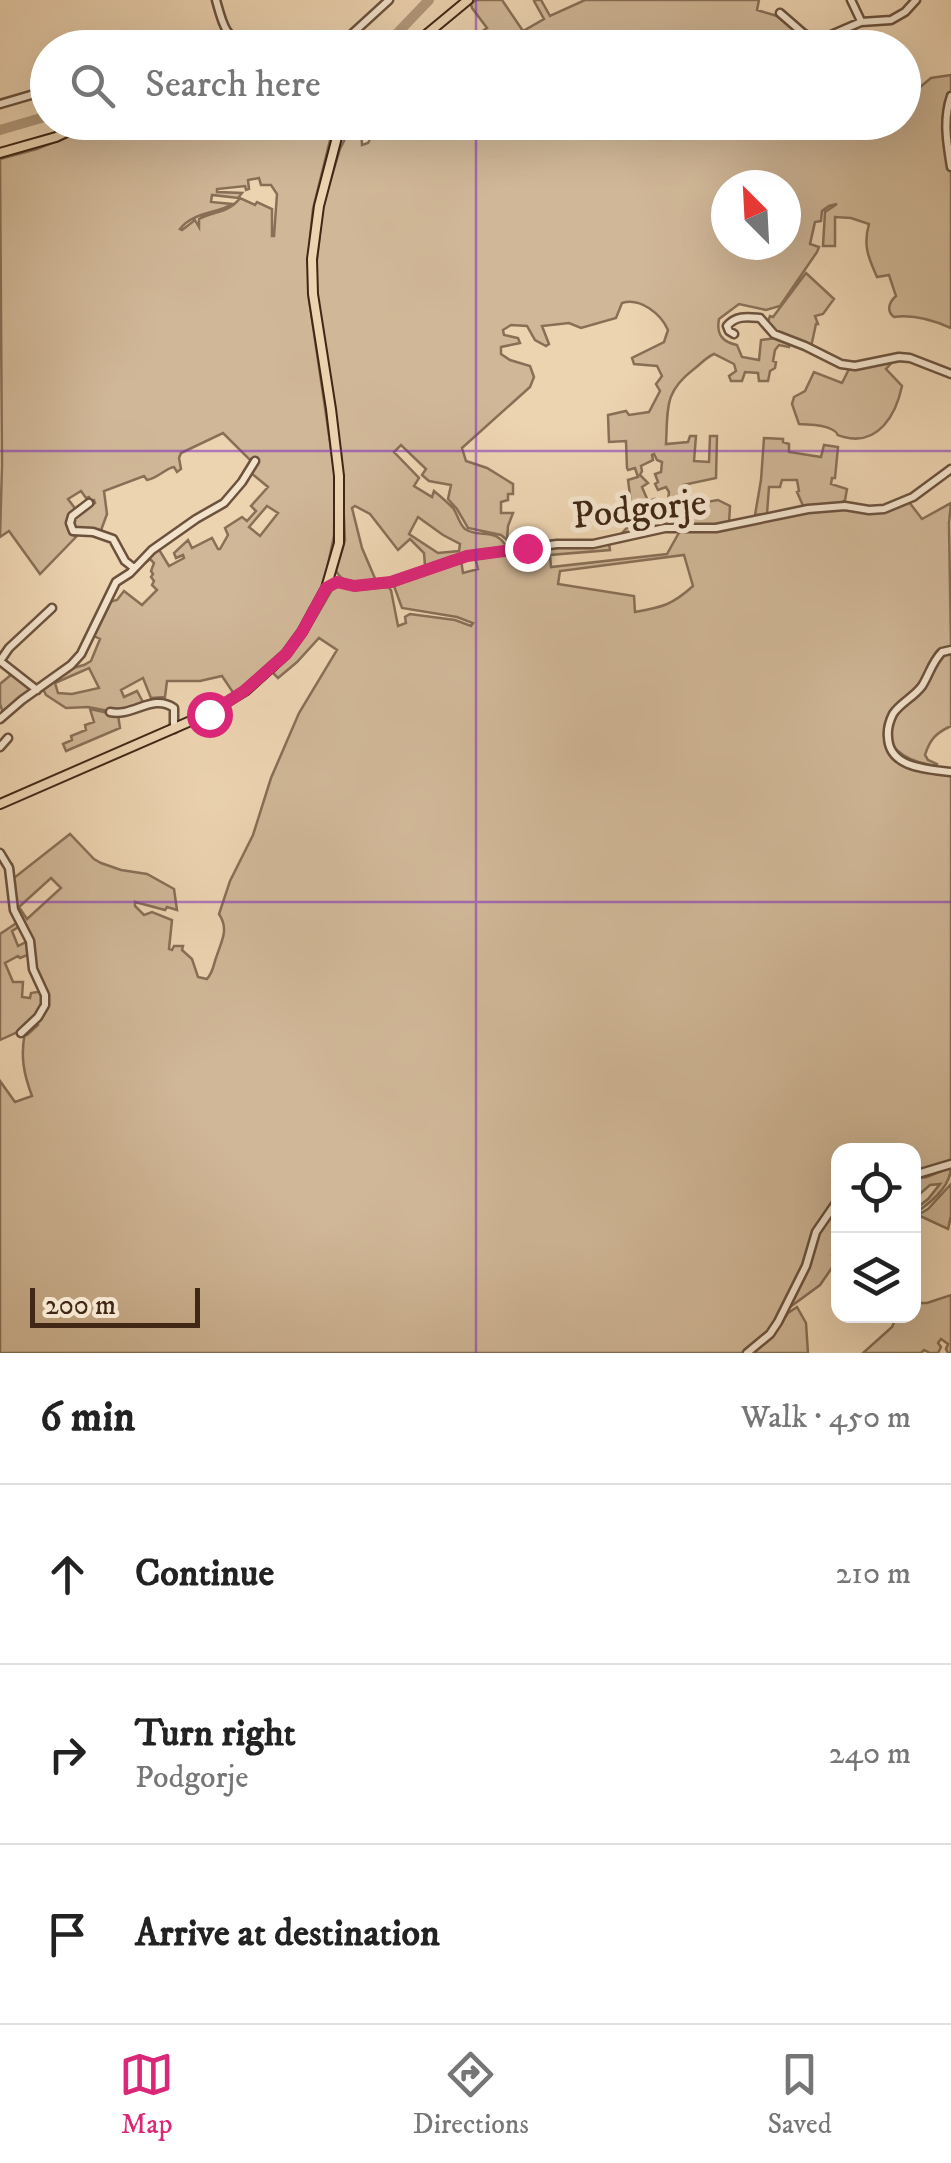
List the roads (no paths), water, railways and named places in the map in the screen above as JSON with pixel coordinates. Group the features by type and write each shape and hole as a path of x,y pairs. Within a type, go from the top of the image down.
{"main road":[{"path":"432,30 468,0"},
{"path":"0,153 46,140"},
{"path":"0,804 209,714 244,691 286,654 326,588 339,543 339,476 312,294 312,259 319,206 336,140"}],"street":[{"path":"216,0 225,30"},
{"path":"356,30 389,0"},
{"path":"851,0 861,22"},
{"path":"841,30 861,22 891,20 912,2"},
{"path":"780,13 800,30"},
{"path":"0,104 30,95"},
{"path":"951,96 946,137 951,167"},
{"path":"734,334 727,326 732,320 760,318 774,334 841,364 855,366 899,357 951,374"},
{"path":"0,719 82,654 112,588 152,550 224,504 255,461"},
{"name":"Podgorje","path":"326,588 337,582 354,586 391,582 467,556 557,544 593,544 665,528 716,528 808,510 845,506 884,509 913,497 951,469"},
{"path":"89,504 70,520 73,530 113,539 124,561 134,568"},
{"path":"37,690 0,661 52,608"},
{"path":"951,650 936,658 921,688 895,711 887,728 892,754 916,766 951,772"},
{"path":"110,712 123,714 156,702 171,704 174,729"},
{"path":"0,747 8,738"},
{"path":"0,853 9,868 14,910 30,942 32,969 45,996 38,1018 21,1033"},
{"path":"921,1174 951,1164"},
{"path":"747,1353 778,1322 806,1266 816,1232 831,1210"}],"waterway":[{"path":"400,30 429,0"},
{"path":"0,130 30,121"}]}
